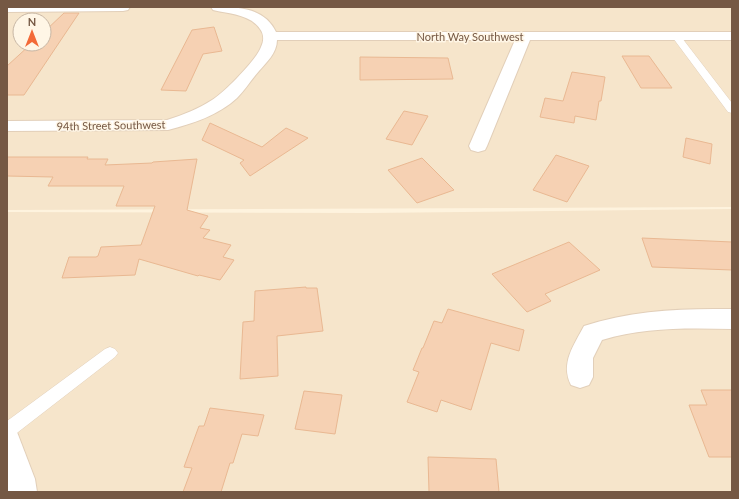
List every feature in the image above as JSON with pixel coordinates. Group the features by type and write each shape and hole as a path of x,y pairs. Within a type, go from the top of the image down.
{"street":[{"path":"7,8 123,7"},
{"path":"218,7 239,9 253,16 264,25 271,36"},
{"name":"North Way Southwest","path":"271,36 732,36"},
{"name":"94th Street Southwest","path":"7,126 168,125 184,120 222,101 231,94 265,53 270,44 271,36"},
{"path":"478,146 524,36"},
{"path":"580,377 580,358 594,333 615,326 676,319 732,319"},
{"path":"7,441 20,479 22,492"}],"lane":[{"path":"676,36 732,110"},
{"path":"7,431 110,352"}],"shaded area":[{"path":"7,7 732,7 732,207 7,210"},
{"path":"732,209 732,492 7,492 7,212 369,213"}],"building":[{"path":"64,13 79,13 24,95 7,95 7,66 22,52 52,52 52,24"},
{"path":"214,27 222,51 203,54 186,91 161,90 192,30"},
{"path":"622,56 649,56 672,88 641,88"},
{"path":"360,57 448,58 453,79 360,80"},
{"path":"572,72 605,77 596,120 575,116 574,123 540,117 545,98 563,101"},
{"path":"404,111 428,116 412,145 386,139"},
{"path":"210,123 262,147 286,128 308,138 250,176 240,163 244,160 202,140"},
{"path":"686,138 712,144 710,164 683,157"},
{"path":"556,155 589,166 567,202 533,190"},
{"path":"7,157 88,157 87,159 108,159 105,165 197,159 187,210 208,216 200,228 210,230 203,238 231,245 223,257 234,260 220,280 198,276 139,259 135,275 62,278 69,257 96,257 98,256 101,247 141,245 155,206 116,206 124,186 48,186 53,177 7,176"},
{"path":"422,158 454,190 417,203 388,170"},
{"path":"642,238 732,242 732,270 652,267"},
{"path":"569,242 600,270 545,294 551,301 527,312 492,274"},
{"path":"306,287 317,288 323,331 277,336 278,376 240,379 243,322 254,321 255,291"},
{"path":"448,309 524,330 519,351 491,343 471,410 441,400 437,412 407,402 419,372 413,370 422,348 434,321 442,323"},
{"path":"701,390 732,390 732,457 709,457 689,405 707,405"},
{"path":"304,391 342,395 335,434 295,429"},
{"path":"210,408 264,415 258,436 242,434 233,463 230,463 221,492 183,492 192,468 184,467 199,426 204,426"},
{"path":"428,457 496,459 499,492 429,492"}]}
